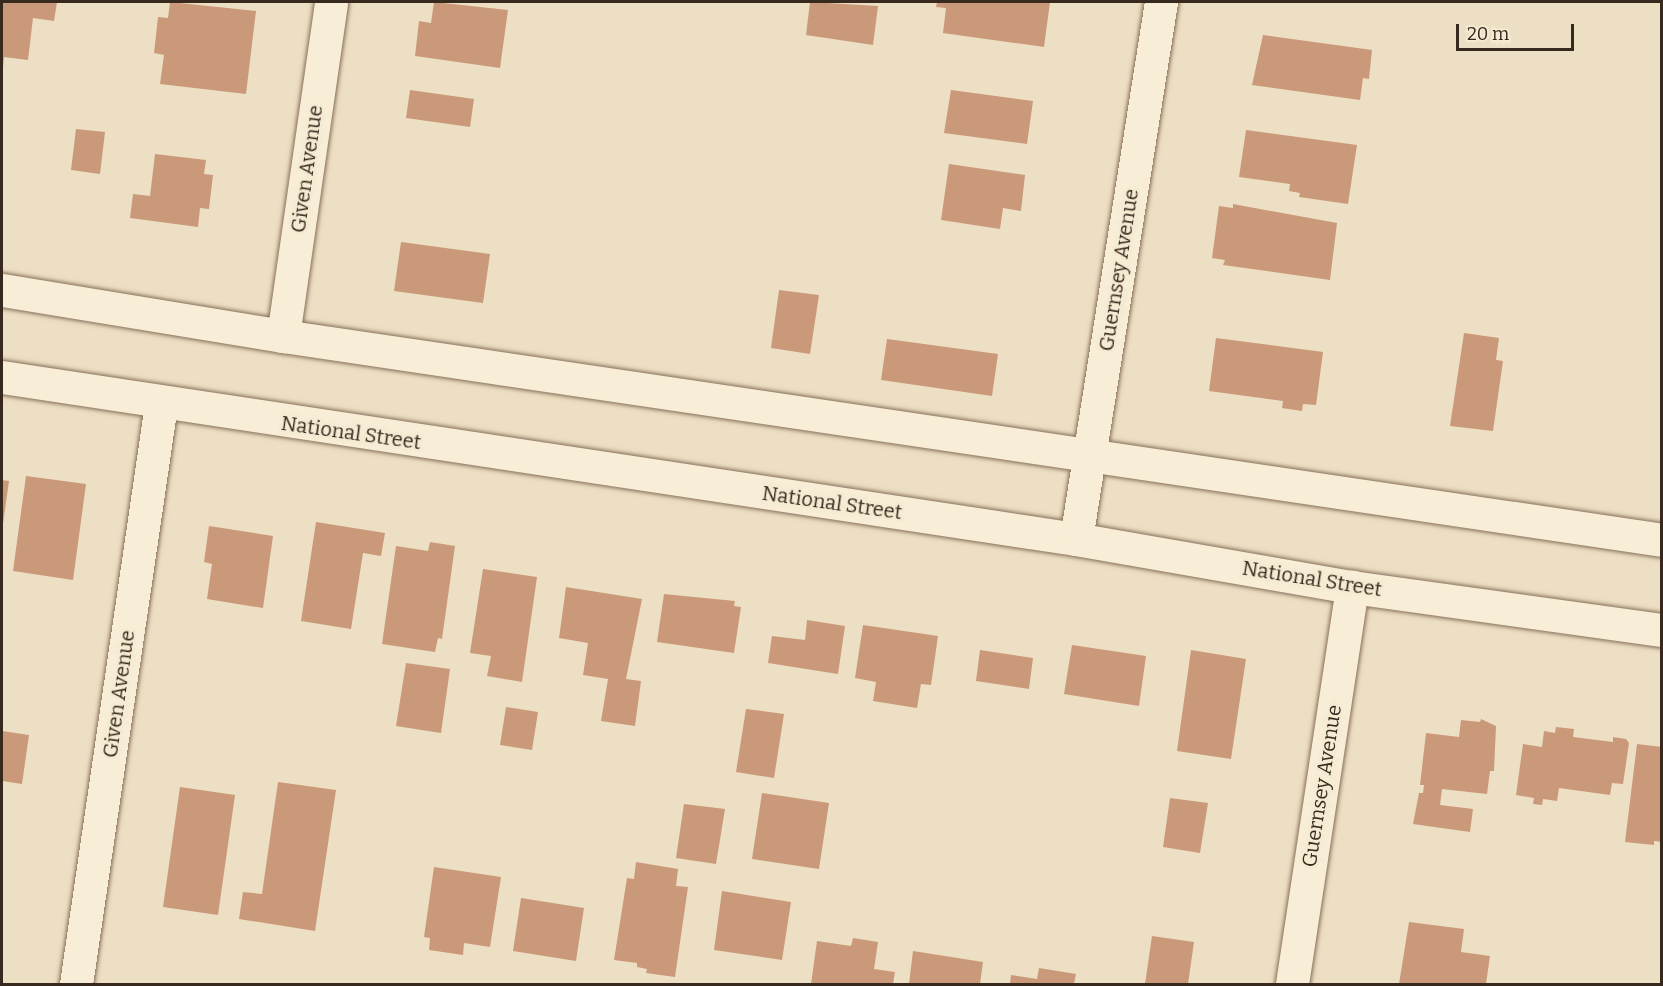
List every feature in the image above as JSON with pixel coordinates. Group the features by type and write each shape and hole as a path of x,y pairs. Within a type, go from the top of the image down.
{"main road":[{"name":"Given Avenue","path":"283,336 331,2"},
{"name":"Guernsey Avenue","path":"1076,539 1161,2"},
{"path":"2,290 283,336 1662,540"},
{"name":"National Street","path":"2,377 161,404 1076,539 1352,587 1662,630"},
{"name":"Given Avenue","path":"76,984 161,404"},
{"name":"Guernsey Avenue","path":"1292,984 1352,587"}],"building":[{"path":"2,2 57,2 54,21 33,18 28,60 4,57 3,67"},
{"path":"170,2 256,11 246,94 160,84 164,55 154,53 158,17 168,18"},
{"path":"434,2 508,10 500,68 415,56 419,21 431,23"},
{"path":"810,2 878,6 873,45 806,35"},
{"path":"937,2 1050,2 1044,47 943,33 946,8 936,7"},
{"path":"1263,35 1372,50 1369,79 1363,78 1360,100 1252,85"},
{"path":"410,90 474,99 470,127 406,118"},
{"path":"951,90 1033,101 1027,144 944,133"},
{"path":"76,129 105,132 100,174 71,170"},
{"path":"1246,130 1357,145 1348,204 1299,197 1300,193 1289,191 1290,184 1239,177"},
{"path":"155,154 206,160 204,174 213,175 209,209 200,208 198,227 130,218 133,194 150,196"},
{"path":"949,164 1025,175 1021,211 1003,208 1000,229 941,220"},
{"path":"1233,204 1337,223 1330,280 1223,265 1225,260 1212,258 1219,206 1233,208"},
{"path":"401,242 490,254 483,303 394,291"},
{"path":"779,290 819,295 810,354 771,348"},
{"path":"1464,333 1499,338 1496,360 1503,361 1493,431 1450,426"},
{"path":"1216,338 1323,352 1316,405 1303,404 1302,411 1282,408 1283,401 1209,391"},
{"path":"887,339 998,354 992,396 881,380"},
{"path":"26,476 86,484 73,580 13,571"},
{"path":"2,480 9,481 3,524 2,524"},
{"path":"316,522 385,533 381,556 363,553 351,629 301,621"},
{"path":"209,526 273,536 263,608 207,599 212,564 204,562"},
{"path":"430,542 455,546 442,639 438,638 435,652 382,644 396,546 428,551"},
{"path":"483,569 537,577 522,682 487,676 491,656 470,653"},
{"path":"566,587 642,599 626,679 641,681 635,726 601,721 608,679 583,675 588,643 559,638"},
{"path":"664,594 735,601 734,606 741,607 734,653 657,642"},
{"path":"807,620 845,626 838,674 768,663 772,636 805,640"},
{"path":"863,625 938,636 931,685 921,684 917,708 873,701 876,682 855,678"},
{"path":"1072,645 1146,656 1139,706 1064,694"},
{"path":"980,650 1033,658 1029,689 976,681"},
{"path":"1191,650 1246,659 1231,759 1177,751"},
{"path":"406,663 450,669 441,733 396,726"},
{"path":"506,707 538,712 532,750 500,745"},
{"path":"746,709 784,714 774,778 736,772"},
{"path":"1481,719 1496,726 1494,771 1490,771 1487,794 1442,789 1440,805 1473,809 1470,832 1413,824 1419,793 1423,793 1424,785 1420,785 1426,733 1459,737 1461,720 1480,722"},
{"path":"1556,727 1574,729 1573,737 1613,742 1613,737 1626,739 1629,743 1623,784 1612,783 1610,795 1559,788 1557,801 1543,799 1542,805 1533,804 1534,798 1516,795 1523,744 1542,747 1544,731 1555,733"},
{"path":"2,731 29,735 22,784 2,781"},
{"path":"1637,744 1662,747 1662,842 1654,841 1654,845 1625,842"},
{"path":"278,782 336,790 315,931 239,919 243,892 262,894"},
{"path":"180,787 235,795 218,915 163,907"},
{"path":"762,793 829,803 819,869 752,859"},
{"path":"1170,798 1208,803 1200,853 1163,847"},
{"path":"684,804 725,809 716,864 676,858"},
{"path":"636,862 678,869 676,886 688,887 675,977 646,973 647,969 637,967 637,963 614,960 627,878 634,879"},
{"path":"434,867 501,877 490,947 464,943 463,955 429,950 430,938 424,937"},
{"path":"722,891 791,902 782,960 714,950"},
{"path":"521,898 584,908 576,961 513,951"},
{"path":"1409,922 1464,929 1461,952 1490,956 1486,984 1399,984"},
{"path":"1152,936 1194,942 1188,984 1145,984"},
{"path":"853,938 878,942 874,969 895,972 893,984 811,984 817,941 851,946"},
{"path":"913,951 983,962 980,984 909,984"},
{"path":"1039,968 1076,974 1074,984 1010,984 1011,975 1037,979"}]}
